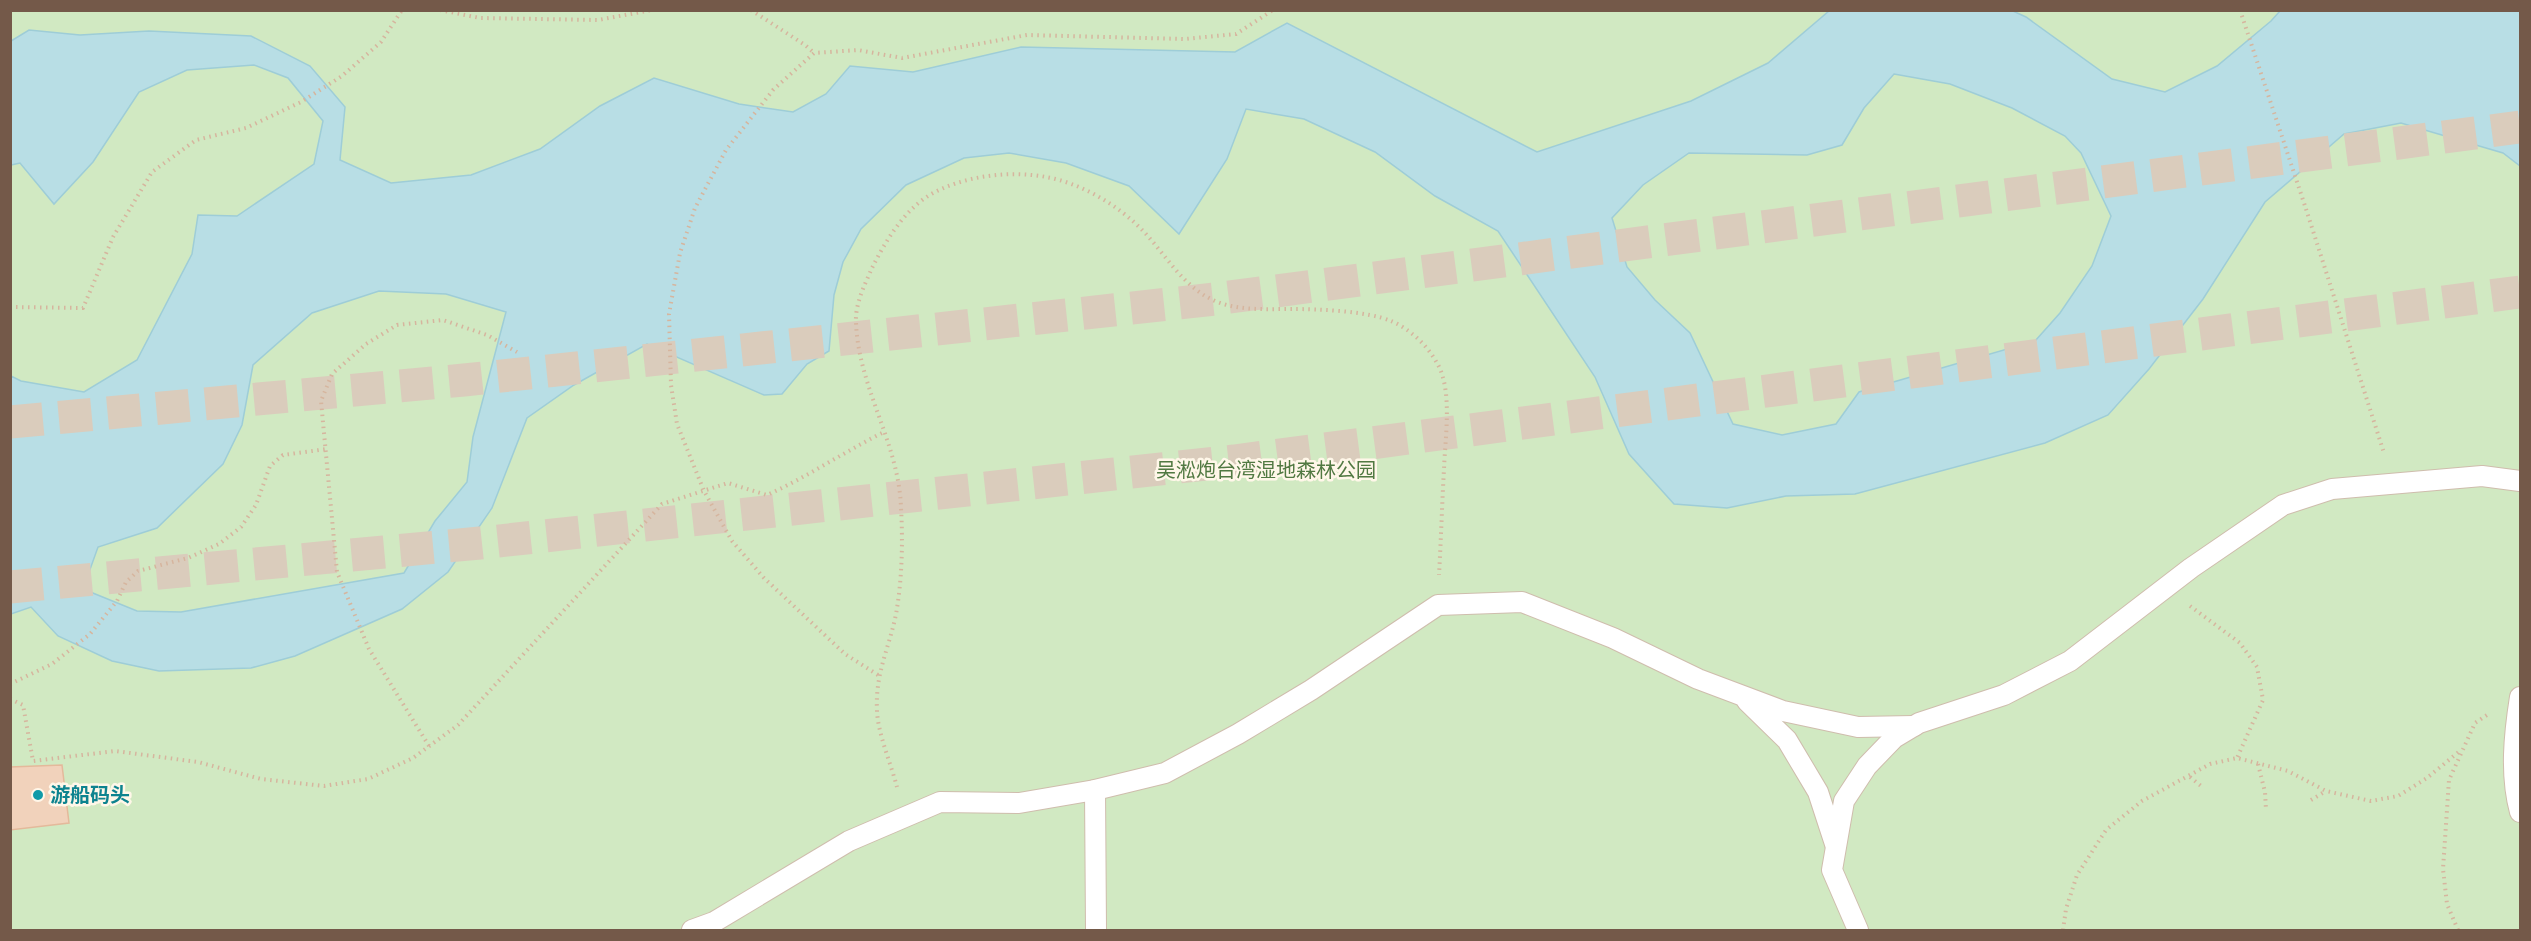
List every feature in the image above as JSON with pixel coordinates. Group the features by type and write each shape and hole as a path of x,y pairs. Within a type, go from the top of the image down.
{"lane":[{"path":"1858,930 1833,870 1844,801 1867,766 1894,738 1914,726 2004,695 2070,661 2191,568 2283,505 2332,489 2482,476 2520,481"},
{"path":"692,930 714,922 849,841 940,802 1019,803 1095,790 1165,773 1238,734 1311,690 1438,605 1522,602 1613,639 1698,679 1783,711 1858,727 1914,726"},
{"path":"1740,694 1787,740 1818,792 1836,848"},
{"path":"2520,697 2515,733 2515,792 2520,812"},
{"path":"1095,790 1095,930"}],"path":[{"path":"10,307 83,308 113,237 152,172 196,140 246,128 301,102 342,76 381,42 402,10"},
{"path":"440,10 480,18 598,20 652,10"},
{"path":"751,10 814,53"},
{"path":"878,675 845,654 764,578 732,541 704,491 677,424 671,385 669,314 680,253 695,208 726,150 773,90 814,53 858,50 902,58 1027,35 1185,39 1236,34 1273,10"},
{"path":"2240,10 2393,483"},
{"path":"905,817 877,714 878,675 896,615 901,509 898,469 861,362 856,318 863,287 882,247 906,215 928,196 951,186 988,176 1019,174 1048,177 1083,188 1108,203 1143,230 1187,282 1214,301 1251,310 1298,309 1357,314 1391,321 1420,340 1439,366 1446,400 1438,605"},
{"path":"429,746 369,649 337,572 321,401 332,374 366,344 397,325 443,320 487,334 517,352"},
{"path":"10,699 22,705 33,761 115,751 198,762 261,779 324,786 368,779 413,758 458,725 662,504 728,483 767,495 798,481 845,452 884,432"},
{"path":"10,684 52,664 90,634 117,601 126,582 138,571 188,558 219,544 241,527 256,505 270,466 283,455 327,449"},
{"path":"2164,589 2205,615 2240,643 2257,667 2263,700 2237,758"},
{"path":"2458,930 2447,904 2443,869 2449,780 2475,723 2489,714"},
{"path":"2063,930 2077,875 2106,830 2142,801 2210,764 2237,758 2288,771 2326,791 2371,801 2398,796 2427,778 2461,750"},
{"path":"2258,764 2267,800 2266,810"},
{"path":"2190,776 2200,786"},
{"path":"2311,800 2326,791"}],"green space":[{"name":"吴淞炮台湾湿地森林公园","path":"11,11 2520,11 2520,930 11,930"}],"water":[{"path":"1829,11 2013,11 2026,17 2112,79 2165,92 2217,66 2280,11 2520,11 2520,166 2503,153 2401,123 2344,134 2265,202 2203,299 2149,369 2108,415 2045,443 1855,494 1786,496 1727,508 1674,504 1629,454 1595,377 1498,231 1435,196 1375,152 1304,119 1246,109 1227,159 1179,234 1129,186 1066,163 1009,153 964,158 906,185 861,229 843,262 834,295 829,351 807,364 782,394 764,395 647,344 574,385 527,418 492,508 448,572 402,609 295,656 251,668 159,671 112,661 58,636 31,607 11,614 11,376 21,381 84,392 137,360 192,254 198,215 237,216 314,164 323,121 288,78 254,65 187,70 139,92 93,162 54,204 20,163 11,165 11,41 29,30 80,35 149,31 251,36 310,66 345,107 340,160 391,183 471,175 540,149 600,106 654,78 739,104 793,112 826,94 850,66 913,72 1021,47 1235,52 1287,23 1537,152 1691,101 1768,63","holes":["1894,74 1950,84 2012,108 2065,136 2081,153 2111,216 2092,266 2060,313 2035,341 1859,392 1836,424 1782,435 1733,424 1690,333 1655,300 1627,267 1612,218 1643,185 1689,153 1807,155 1842,145 1864,108","379,291 446,294 506,312 473,437 467,482 435,521 404,573 181,612 137,611 83,589 98,547 157,528 223,464 242,425 253,365 312,313"]}],"building":[{"name":"游船码头","path":"62,765 69,823 10,830 10,767"}],"tunnel":[{"path":"10,422 464,380 1215,299 2520,127"},
{"path":"10,587 480,543 1234,461 2520,292"}],"place":[{"name":"游船码头","path":"38,795"}]}
